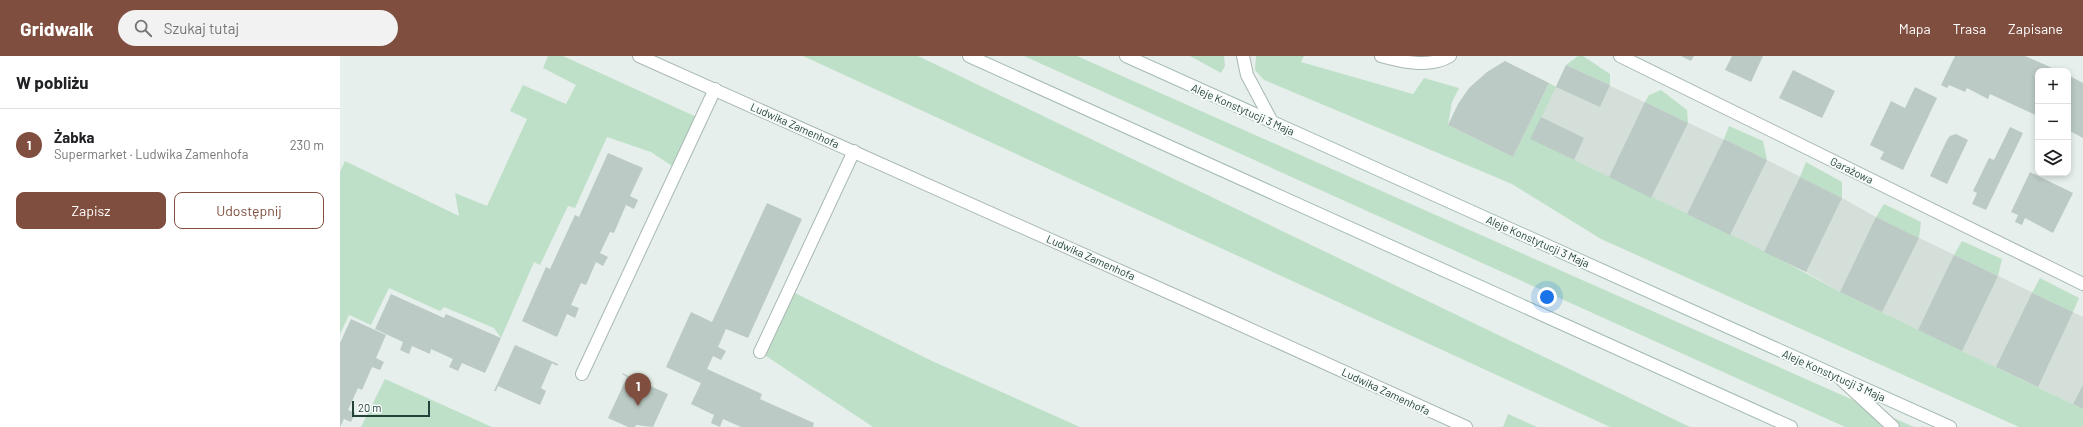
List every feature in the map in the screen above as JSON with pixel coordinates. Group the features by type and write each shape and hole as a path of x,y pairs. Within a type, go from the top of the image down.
{"street":[{"name":"Ludwika Zamenhofa","path":"639,56 854,151 1466,427"},
{"path":"969,56 1791,427"},
{"name":"Aleje Konstytucji 3 Maja","path":"1126,56 1950,427"},
{"path":"1243,56 1247,75 1272,122"},
{"path":"1381,56 1397,60 1422,63 1445,59 1450,56"},
{"name":"Garażowa","path":"1620,56 2083,284"},
{"path":"582,374 715,89"},
{"path":"760,352 854,151"},
{"path":"1840,377 1893,427"}],"shaded area":[{"path":"1566,65 1767,160 1876,217 2083,317 2083,409 1840,292 1806,272 1530,139"}],"green space":[{"path":"548,56 563,56 701,119 678,170 651,152 607,137 575,208 568,206 540,265 534,262 501,338 494,328 444,307 440,311 389,288 371,325 349,315 340,334 340,172 345,161 459,216 455,193 487,206 527,119 510,111 523,85 566,104 576,85 543,68"},
{"path":"803,56 918,56 1690,427 1610,427"},
{"path":"1024,56 1077,56 1914,427 1845,427"},
{"path":"1190,56 1224,56 1225,66 1221,73"},
{"path":"1256,56 1304,56 1301,62 1413,94 1424,78 1459,88 1452,102 1448,125 1513,157 1549,83 1556,87 1531,139 1764,251 1840,292 2083,409 2083,427 2019,427 1601,239 1512,184 1264,80 1255,70"},
{"path":"1578,56 1583,56 1610,74 1610,85 1566,65"},
{"path":"1661,90 1687,110 1688,123 1645,102 1649,95"},
{"path":"1729,126 1763,141 1767,160 1724,139"},
{"path":"1806,162 1842,182 1842,198 1800,177"},
{"path":"1884,204 1921,222 1919,238 1876,217"},
{"path":"1962,241 2002,259 1998,276 1954,255"},
{"path":"2040,278 2079,298 2073,312 2032,293"},
{"path":"789,290 932,361 1080,427 873,427 760,352"},
{"path":"385,379 492,427 361,427"},
{"path":"1508,414 1537,427 1503,427"}],"building":[{"path":"1681,56 1694,56 1691,61"},
{"path":"1732,56 1763,56 1751,82 1725,70"},
{"path":"1955,56 2025,56 2052,68 2035,68 2035,115 1990,94 1988,99 1967,88 1965,92 1949,85 1947,88 1941,85"},
{"path":"1505,61 1549,83 1513,157 1448,125 1458,104 1469,88 1487,72"},
{"path":"1566,65 1610,85 1600,107 1556,87"},
{"path":"1793,70 1835,91 1822,118 1779,98"},
{"path":"2071,77 2083,83 2083,138 2071,132"},
{"path":"1915,87 1937,98 1903,170 1880,159 1884,152 1870,145 1891,101 1905,108"},
{"path":"1645,102 1688,123 1651,198 1609,177"},
{"path":"1541,117 1584,138 1574,160 1530,139"},
{"path":"2010,127 2023,133 1986,210 1972,204 1977,193 1973,191 1989,158 1994,160"},
{"path":"1956,134 1968,140 1947,184 1930,176 1947,140 1950,136"},
{"path":"1724,139 1767,160 1730,235 1687,214"},
{"path":"608,153 643,168 630,196 638,200 634,209 626,205 614,233 610,232 600,253 608,257 603,266 596,262 586,285 581,283 571,305 579,308 575,318 567,314 557,337 522,321 546,267 550,269 575,215 579,217"},
{"path":"2030,172 2035,174 2035,176 2038,176 2073,193 2053,233 2025,218 2022,225 2015,222 2018,215 2011,212"},
{"path":"1800,177 1842,198 1806,272 1764,252"},
{"path":"767,203 802,219 748,338 726,329 718,347 726,351 721,360 713,356 707,369 762,394 760,399 814,423 813,427 741,427 723,419 720,427 711,423 714,415 691,404 701,383 666,367 691,312 712,322"},
{"path":"1876,217 1919,238 1882,312 1840,292"},
{"path":"1954,255 1998,276 1962,351 1918,330"},
{"path":"2032,293 2073,312 2038,387 1996,367"},
{"path":"391,294 444,318 446,314 501,338 485,373 462,363 458,371 449,367 453,359 431,349 430,354 412,346 409,354 400,350 403,342 375,329"},
{"path":"351,319 386,335 376,358 384,362 380,370 372,367 362,390 358,388 348,410 355,413 351,422 344,419 340,427 340,343"},
{"path":"515,345 558,364 557,366 552,363 541,388 546,391 540,405 498,386 496,391 494,391"},
{"path":"622,373 668,394 653,427 636,425 635,427 628,427 608,418 627,377"},
{"path":"2083,385 2083,409 2073,404"}],"place":[{"name":"Żabka","path":"638,406"}]}
